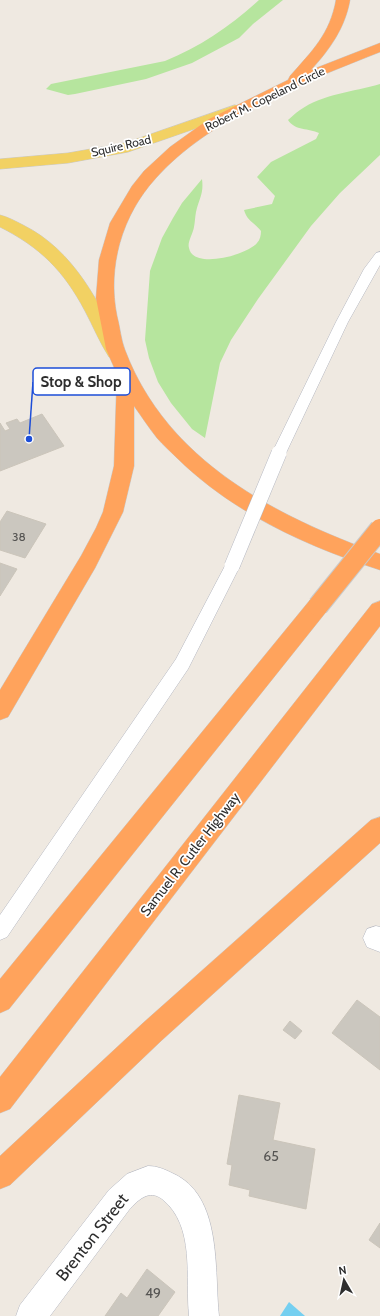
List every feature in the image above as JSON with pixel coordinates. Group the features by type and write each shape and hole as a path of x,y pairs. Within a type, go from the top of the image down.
{"highway":[{"path":"289,85 333,34 340,17 343,0"},
{"name":"Robert M. Copeland Circle","path":"380,46 289,85 238,109 197,133 162,161 133,197 119,223 109,251 105,279 108,320 122,369 143,406 163,432 195,464 252,506 299,531 380,562"},
{"path":"0,710 88,562 113,512 124,466 122,369"},
{"path":"0,1000 380,530"},
{"name":"Samuel R. Cutler Highway","path":"0,1099 376,616"},
{"path":"0,1175 146,1037 380,828"}],"main road":[{"name":"Squire Road","path":"0,164 83,155 128,147 238,109"},
{"path":"0,220 38,240 55,254 69,270 81,287 122,369"}],"street":[{"name":"Brenton Street","path":"31,1316 118,1200 127,1190 136,1184 148,1181 158,1181 167,1184 186,1203 192,1215 200,1243 204,1316"}],"lane":[{"path":"0,931 182,664 232,566 280,453 342,322 370,269 380,256"}],"green space":[{"path":"259,0 283,0 253,24 239,38 192,63 146,79 75,94 68,95 46,89 51,84 165,61 191,49 215,35 227,27"},
{"path":"380,84 380,155 340,193 311,226 258,299 231,340 220,363 205,438 192,429 171,403 158,382 149,358 145,340 150,271 162,238 182,203 202,179 202,192 189,243 189,248 193,255 200,258 221,258 232,256 251,248 259,240 261,231 249,219 244,210 272,204 275,196 257,177 271,162 316,139 319,133 298,128 291,124 288,120 300,110 318,100"}],"water":[{"path":"289,1302 305,1316 280,1316"}],"building":[{"path":"42,414 64,446 0,471 0,423 5,431 10,429 6,423 17,419 20,423"},
{"path":"7,511 46,524 25,558 0,550 0,522"},
{"path":"0,563 17,569 0,596"},
{"path":"357,1000 380,1017 380,1070 332,1033"},
{"path":"290,1021 302,1031 295,1039 283,1030"},
{"path":"239,1095 280,1103 273,1140 315,1149 306,1209 249,1196 250,1190 229,1185 232,1165 227,1164"},
{"path":"380,1223 380,1248 369,1240"},
{"path":"147,1269 175,1292 158,1316 105,1316 121,1293 127,1298"}],"place":[{"name":"Stop & Shop","path":"29,439"}]}
